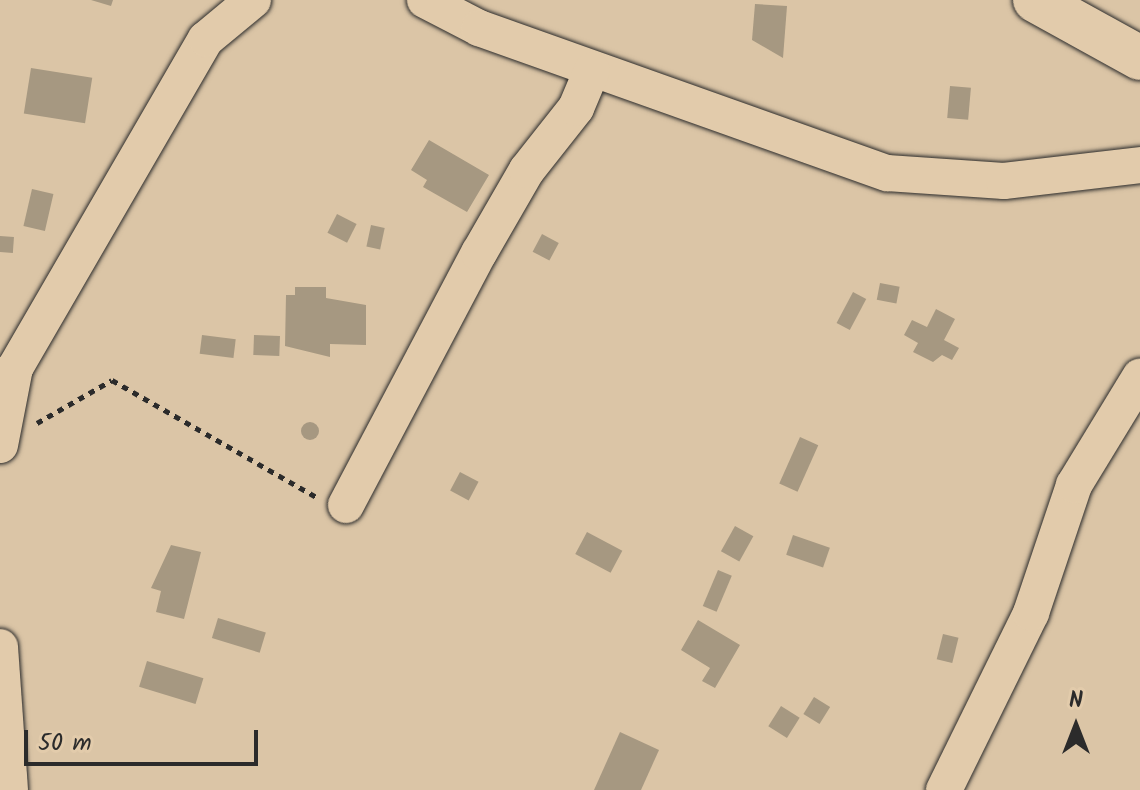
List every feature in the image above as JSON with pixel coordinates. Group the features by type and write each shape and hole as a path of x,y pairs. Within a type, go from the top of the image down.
{"street":[{"path":"2,440 8,375 198,51 253,0"},
{"path":"425,0 592,70 898,175 1004,181 1140,165"},
{"path":"1035,0 1140,58"},
{"path":"346,505 479,253 527,170 576,108 592,70"},
{"path":"944,790 1031,613 1074,485 1140,377"},
{"path":"0,647 10,790"}],"path":[{"path":"2,440 112,380 327,505 346,505"}],"building":[{"path":"91,0 113,0 111,6"},
{"path":"755,4 787,6 783,58 752,40"},
{"path":"31,68 92,78 85,123 24,113"},
{"path":"950,86 971,88 968,120 947,118"},
{"path":"429,140 489,175 467,212 423,187 427,180 411,170"},
{"path":"32,189 53,194 45,231 23,226"},
{"path":"337,214 357,224 347,243 327,233"},
{"path":"371,225 385,228 380,249 366,247"},
{"path":"542,234 559,243 549,261 533,252"},
{"path":"0,236 14,237 13,253 0,252"},
{"path":"880,283 900,287 896,304 877,300"},
{"path":"295,287 326,287 326,298 366,305 366,345 330,344 330,357 285,346 286,295 295,295"},
{"path":"853,292 866,299 850,330 837,323"},
{"path":"936,309 955,319 944,340 959,348 952,360 942,355 933,362 913,352 918,343 904,335 912,320 927,327"},
{"path":"202,335 236,339 233,358 200,354"},
{"path":"254,335 280,336 279,356 253,355"},
{"path":"310,422 319,431 310,440 301,431"},
{"path":"800,437 818,445 798,492 779,484"},
{"path":"460,472 479,482 469,500 450,491"},
{"path":"735,526 753,536 739,562 721,551"},
{"path":"587,532 622,551 611,573 575,554"},
{"path":"793,535 830,548 823,568 786,555"},
{"path":"171,545 201,552 184,619 156,612 161,591 151,588"},
{"path":"718,570 732,576 717,612 703,606"},
{"path":"218,618 266,633 260,653 212,638"},
{"path":"698,620 740,645 715,688 702,681 710,668 681,650"},
{"path":"943,634 959,638 952,663 937,659"},
{"path":"147,661 203,678 196,704 139,687"},
{"path":"814,697 830,707 820,724 803,714"},
{"path":"781,706 800,718 787,738 768,726"},
{"path":"620,732 659,750 641,790 594,790"}]}
